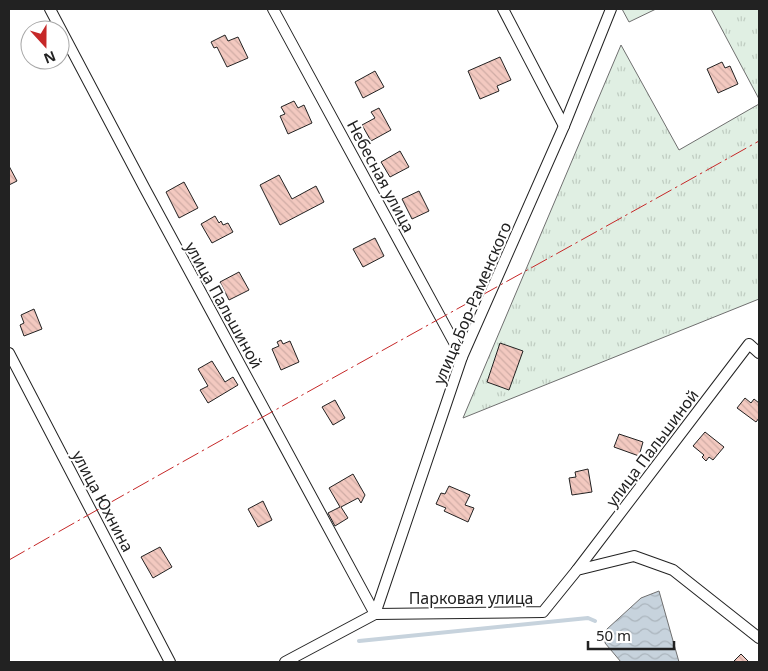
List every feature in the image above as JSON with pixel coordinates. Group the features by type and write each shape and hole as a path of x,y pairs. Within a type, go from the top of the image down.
{"street":[{"name":"улица Пальшиной","path":"50,9 375,614"},
{"name":"Небесная улица","path":"273,9 462,357"},
{"path":"503,9 564,126"},
{"name":"улица Бор-Раменского","path":"375,614 462,357 564,126 611,9"},
{"name":"улица Пальшиной","path":"578,570 750,344 759,353"},
{"name":"улица Юхнина","path":"9,353 170,662"},
{"path":"578,570 634,556 673,570 759,638"},
{"name":"Парковая улица","path":"375,614 543,612 578,570"},
{"path":"286,662 375,614"}],"green space":[{"path":"622,9 656,9 629,22"},
{"path":"711,9 759,9 759,99"},
{"path":"621,45 679,150 759,104 759,299 463,418"}],"water":[{"path":"659,591 679,662 621,662 605,643 607,629 641,598"}],"building":[{"path":"225,35 228,41 238,37 248,58 227,67 217,47 214,48 211,42"},
{"path":"500,57 511,80 497,86 499,91 480,99 468,71"},
{"path":"722,62 725,68 730,66 738,84 718,93 707,69"},
{"path":"375,71 384,87 363,98 355,82"},
{"path":"294,101 298,108 304,105 312,123 288,134 280,116 285,114 281,107"},
{"path":"379,108 391,130 371,141 362,125 375,118 371,112"},
{"path":"400,151 409,167 390,177 381,162"},
{"path":"9,166 17,181 9,185"},
{"path":"279,175 292,199 316,186 324,202 280,225 260,185"},
{"path":"184,182 198,208 179,218 166,192"},
{"path":"419,191 429,211 412,219 402,199"},
{"path":"215,216 219,223 221,221 223,225 228,223 233,232 212,243 201,224"},
{"path":"375,238 384,256 363,267 353,249"},
{"path":"239,272 249,290 229,300 220,282"},
{"path":"34,309 42,329 24,336 20,325 24,323 21,315"},
{"path":"281,340 283,344 290,341 299,362 281,370 272,349 279,346 277,342"},
{"path":"500,343 523,351 509,390 487,382"},
{"path":"212,361 225,382 233,377 238,385 208,403 200,390 208,386 198,369"},
{"path":"745,398 751,403 754,399 759,403 759,418 756,422 737,408"},
{"path":"335,400 345,418 333,425 322,407"},
{"path":"705,432 724,447 713,460 709,457 706,461 702,457 704,455 693,446"},
{"path":"619,434 643,442 639,456 614,447"},
{"path":"588,469 592,492 572,495 569,478 576,477 575,472"},
{"path":"353,474 365,495 361,503 358,498 341,507 348,518 335,526 328,513 340,507 329,488"},
{"path":"449,486 470,495 465,505 474,508 468,522 444,511 446,508 436,504 441,493 445,494"},
{"path":"263,501 272,520 258,527 248,509"},
{"path":"160,547 172,567 153,578 141,557"},
{"path":"741,654 749,662 733,662"}],"waterway":[{"path":"359,641 588,618 595,621"}],"power":[{"path":"9,560 759,141"}]}
